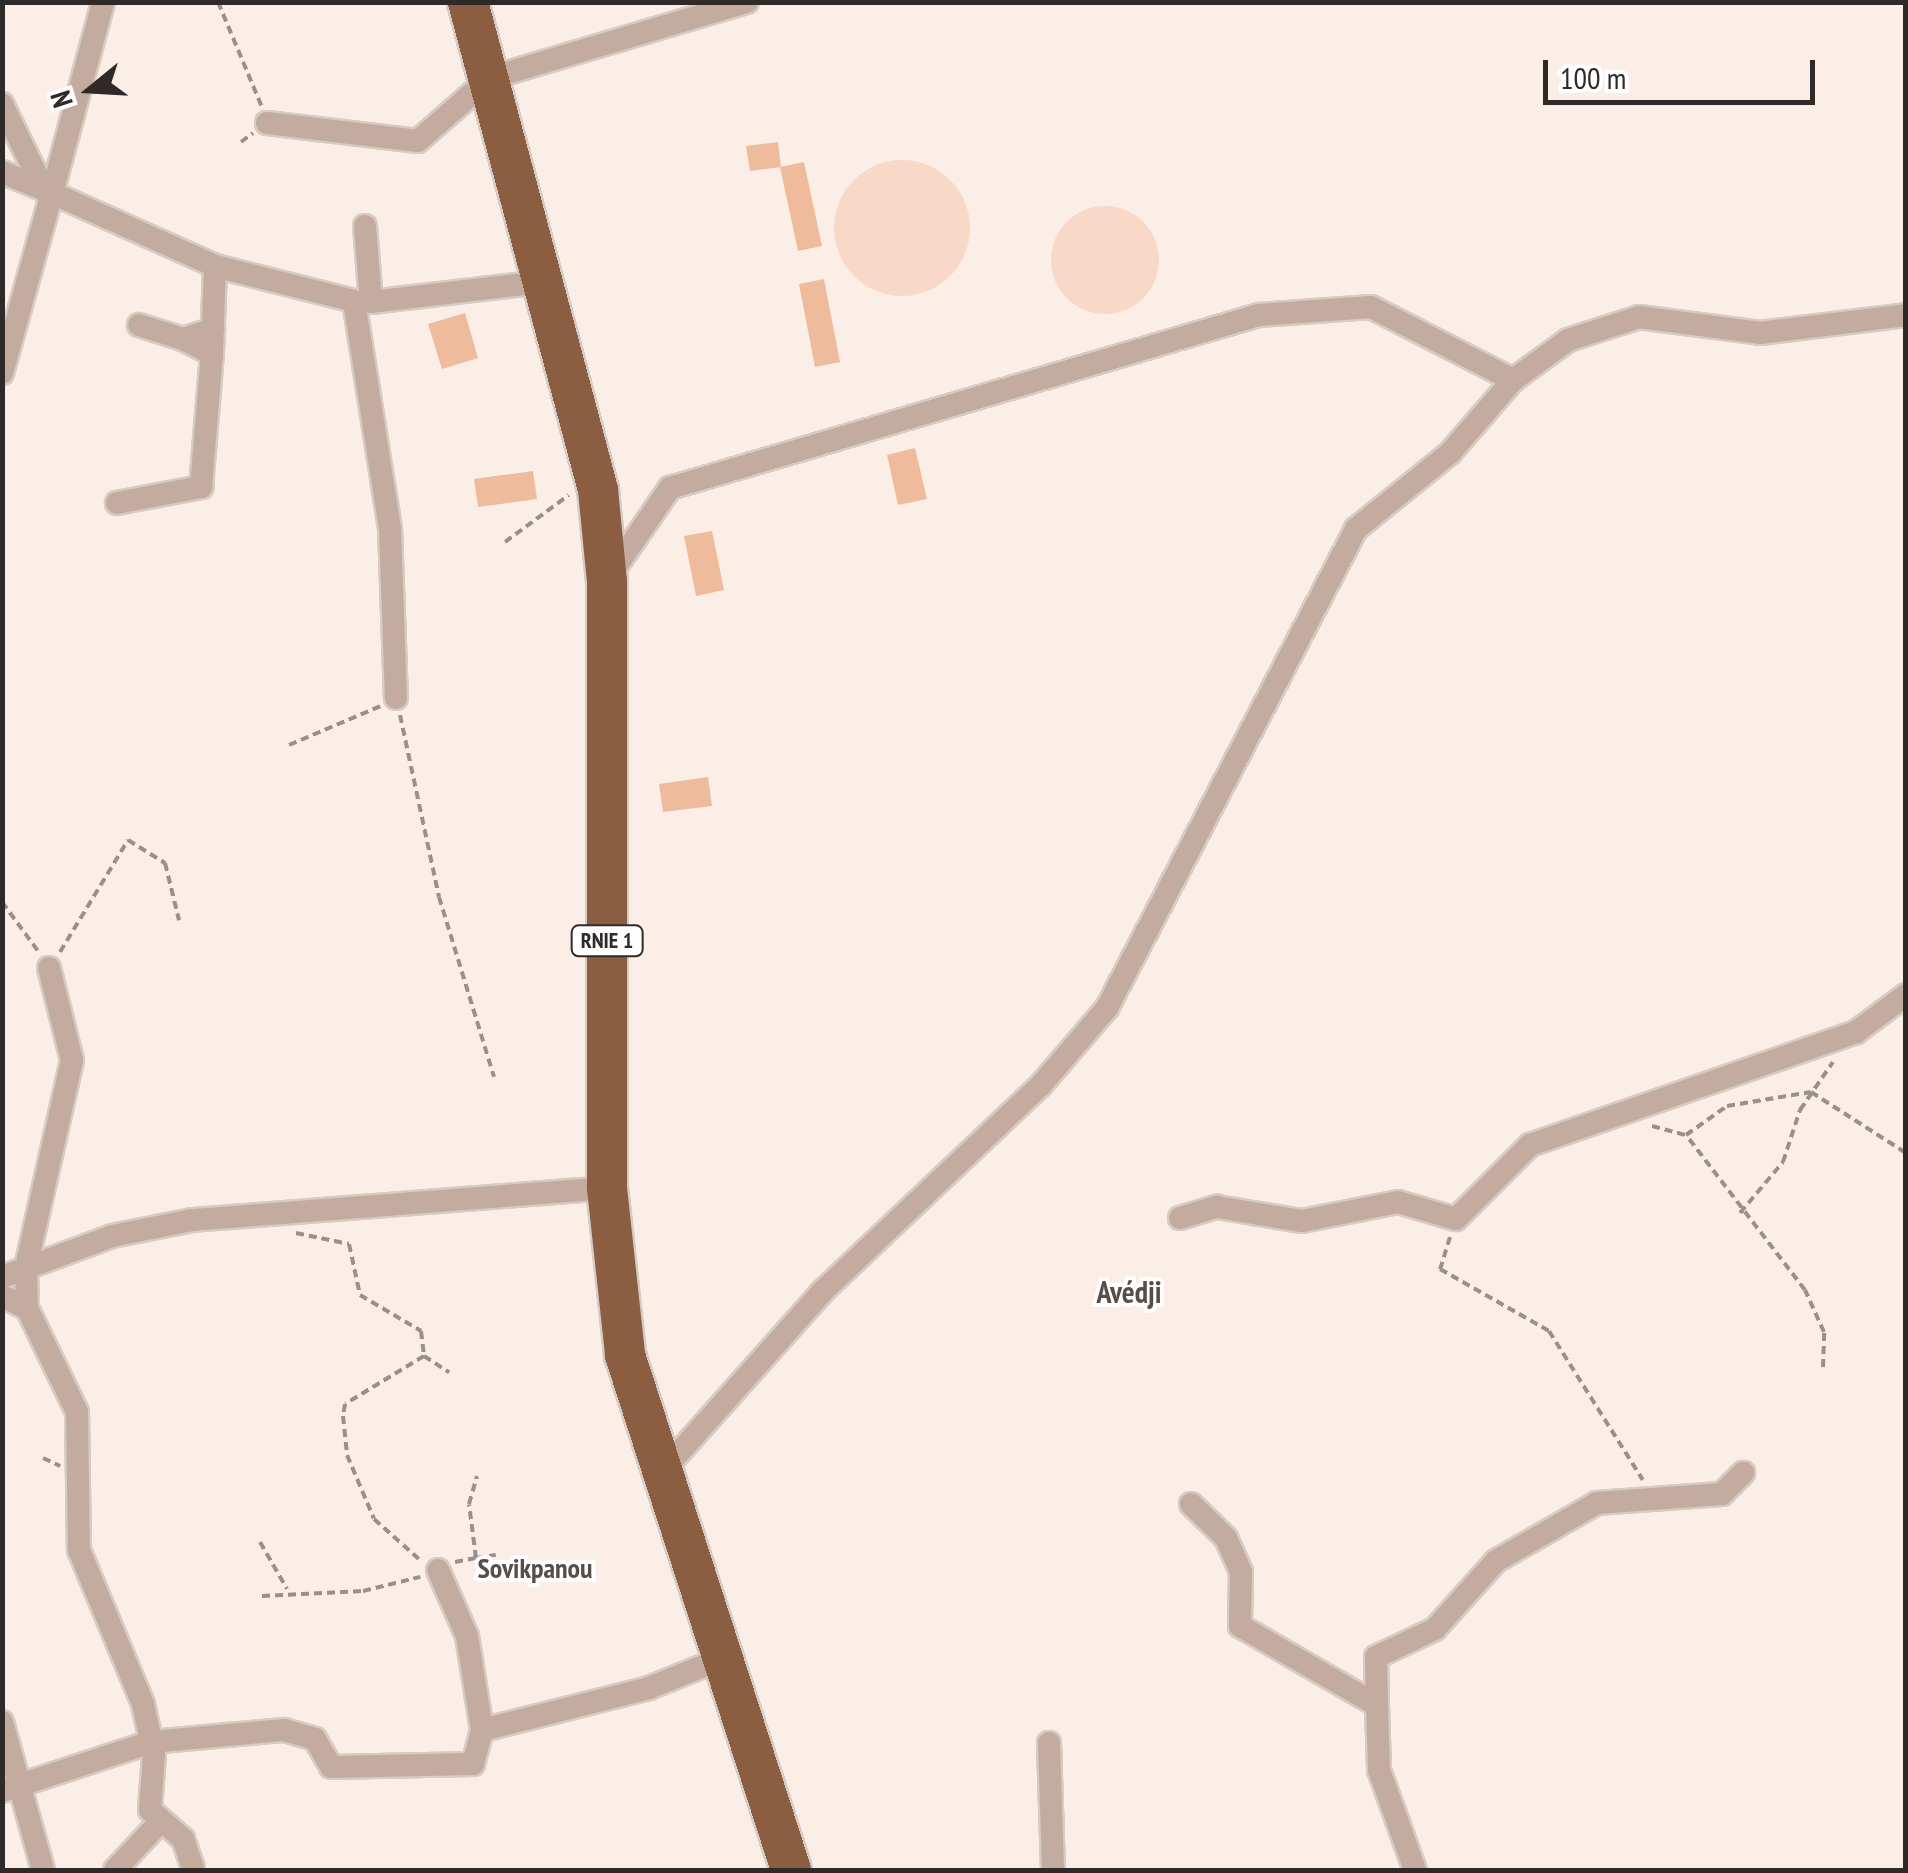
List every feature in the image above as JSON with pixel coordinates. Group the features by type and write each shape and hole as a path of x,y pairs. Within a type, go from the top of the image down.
{"highway":[{"name":"RNIE 1","path":"468,2 549,280 598,490 607,581 607,1188 625,1355 660,1474 791,1870"}],"street":[{"path":"2,373 48,191 104,2"},
{"path":"267,123 418,141 490,78 747,2"},
{"path":"2,104 48,191"},
{"path":"2,172 215,266 362,302 549,280"},
{"path":"365,226 362,302 390,528 396,698"},
{"path":"117,503 202,487 215,266"},
{"path":"607,581 670,488 1259,315 1371,306 1513,380"},
{"path":"660,1474 822,1292 1041,1085 1107,1008 1356,529 1450,453 1513,380 1568,340 1640,317 1760,333 1906,316"},
{"path":"139,325 183,339 212,354"},
{"path":"183,339 213,330"},
{"path":"49,968 72,1060 26,1267 27,1308 77,1412 79,1550 151,1742 158,1824 115,1870"},
{"path":"1180,1218 1217,1207 1302,1221 1404,1202 1456,1219 1530,1145 1856,1032 1906,996"},
{"path":"2,1277 192,1220 607,1188"},
{"path":"2,1296 27,1308"},
{"path":"1414,1870 1379,1770 1376,1657 1435,1629 1496,1561 1597,1503 1722,1494 1743,1474"},
{"path":"1191,1504 1226,1538 1241,1572 1240,1626 1377,1705"},
{"path":"14,1787 151,1742 284,1730 316,1739 331,1767 423,1766 478,1760 482,1730 466,1636 438,1570"},
{"path":"482,1730 649,1688 723,1658"},
{"path":"2,1722 14,1787 43,1870"},
{"path":"1050,1743 1053,1870"},
{"path":"158,1824 183,1839 194,1870"}],"path":[{"path":"218,2 267,123 241,142"},
{"path":"505,542 566,496"},
{"path":"289,745 396,698 438,896 494,1077"},
{"path":"2,902 49,968 128,840 166,862 179,920"},
{"path":"1823,1367 1819,1316 1686,1135 1728,1106 1811,1092 1906,1153"},
{"path":"1740,1213 1783,1162 1811,1092"},
{"path":"1456,1219 1440,1268 1549,1331 1596,1394 1652,1498"},
{"path":"286,1231 349,1244 356,1289 416,1324 424,1356 449,1372"},
{"path":"424,1356 345,1404 343,1416 348,1455 383,1535 438,1570"},
{"path":"476,1558 469,1504 477,1476"},
{"path":"260,1542 288,1589"},
{"path":"262,1596 288,1589 363,1591 496,1554"}],"shaded area":[{"path":"902,160 928,165 950,180 965,202 970,228 965,254 950,276 928,291 902,296 876,291 854,276 839,254 834,228 839,202 854,180 876,165"},
{"path":"1105,206 1126,210 1143,222 1155,239 1159,260 1155,281 1143,298 1126,310 1105,314 1084,310 1067,298 1055,281 1051,260 1055,239 1067,222 1084,210"}],"building":[{"path":"778,142 781,167 750,171 746,146"},
{"path":"804,162 822,246 798,251 780,167"},
{"path":"824,279 840,362 815,367 799,284"},
{"path":"465,313 478,358 442,369 428,324"},
{"path":"915,448 927,499 898,505 887,455"},
{"path":"533,471 537,499 478,507 474,479"},
{"path":"712,531 724,590 696,596 684,536"},
{"path":"708,777 712,806 663,812 659,784"}],"district":[{"name":"Avédji","path":"1129,1292"},
{"name":"Sovikpanou","path":"535,1568"}]}
